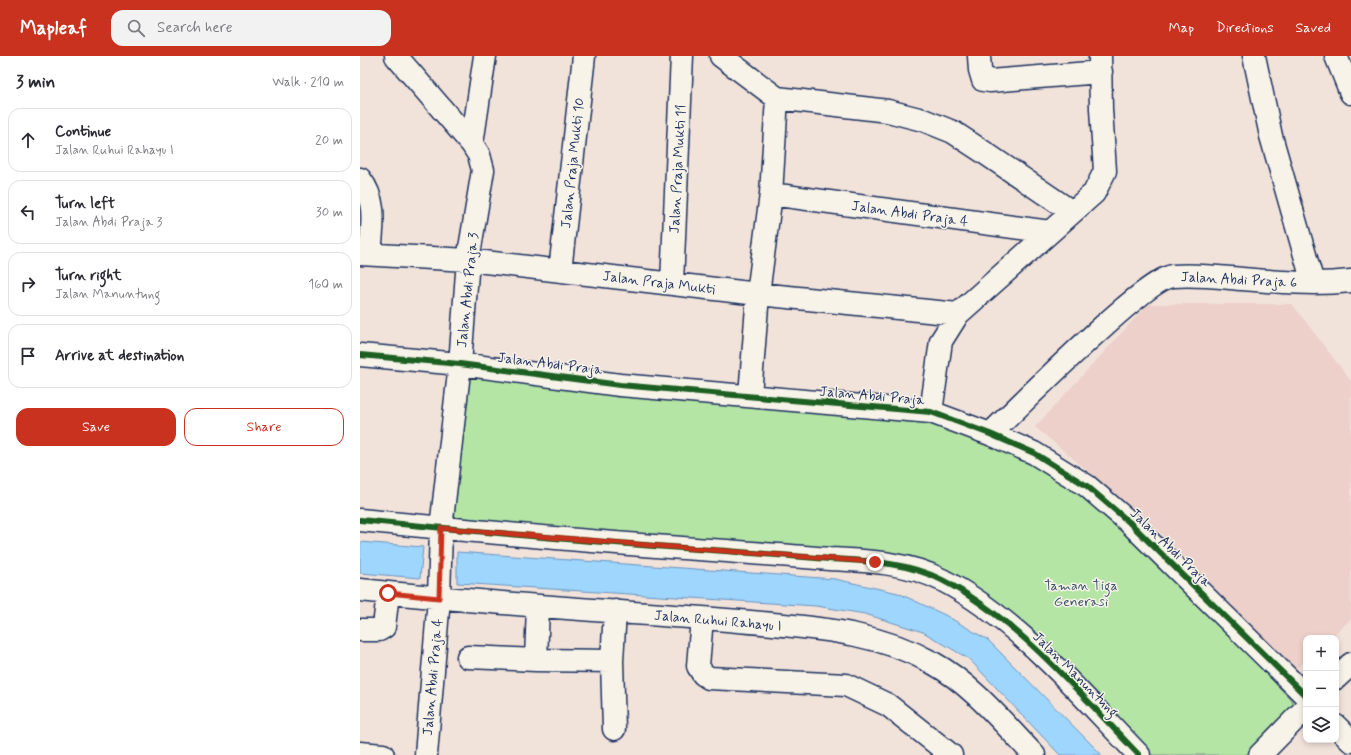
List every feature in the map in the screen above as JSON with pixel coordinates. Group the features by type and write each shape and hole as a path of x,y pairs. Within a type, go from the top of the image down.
{"street":[{"name":"Jalan Abdi Praja 3","path":"396,56 472,144 479,155 483,170 468,260 460,364 441,538 439,592"},
{"path":"472,144 485,56"},
{"name":"Jalan Praja Mukti 10","path":"560,271 584,56"},
{"name":"Jalan Praja Mukti 11","path":"672,282 682,56"},
{"path":"721,56 777,98 888,111 923,120 952,132 1072,212"},
{"path":"931,412 941,341 958,314 1094,193 1105,171 1100,109 1100,64 990,81 983,80 980,70 979,56"},
{"name":"Jalan Abdi Praja 6","path":"990,434 1117,314 1149,288 1170,276 1205,275 1317,283 1271,136 1254,56"},
{"path":"1336,56 1351,93"},
{"path":"750,395 758,294 771,194 777,98"},
{"path":"360,179 370,194 372,208 365,254"},
{"name":"Jalan Abdi Praja 4","path":"771,194 1050,232"},
{"name":"Jalan Praja Mukti","path":"365,254 468,260 672,282 758,294 958,314"},
{"path":"1317,283 1350,281"},
{"name":"Jalan Abdi Praja","path":"360,355 460,364 620,384 931,412 990,434 1034,453 1087,486 1129,522 1303,693"},
{"name":"Jalan Manuntung","path":"360,520 441,538 659,546 875,562 918,570 940,579 977,600 1004,622 1035,649 1139,755"},
{"name":"Jalan Ruhui Rahayu I","path":"360,590 388,593 439,592 538,606 702,618 823,629 883,641 934,663 963,683 1034,755"},
{"name":"Jalan Abdi Praja 4","path":"426,755 439,592"},
{"path":"360,630 378,630 384,627 388,593"},
{"path":"536,660 538,606"},
{"path":"614,729 612,661 615,611"},
{"path":"702,618 698,666 703,674 709,678 846,685 888,705 951,755"},
{"path":"468,656 536,660 612,661"},
{"path":"1339,675 1351,664"},
{"path":"1260,755 1303,711"},
{"path":"1339,729 1351,742"},
{"path":"360,753 383,755"}],"shaded area":[{"path":"1148,304 1292,304 1351,381 1351,619 1333,635 1303,635 1303,663 1295,670 1152,524 1035,427"}],"green space":[{"name":"Taman Tiga Generasi","path":"465,371 937,419 1039,460 1131,532 1297,706 1249,755 1131,755 984,607 932,576 448,524"}],"water":[{"path":"360,542 423,547 420,578 360,573"},
{"path":"457,552 835,579 898,593 945,615 988,640 1102,755 1060,755 969,659 923,632 865,614 816,606 457,583"}],"cycle path":[{"path":"360,355 460,364 620,385 931,412 990,434 1034,453 1087,486 1129,522 1303,693"},
{"path":"360,520 589,541 872,562 915,569 942,580 970,596 997,615 1047,659 1139,755"}],"route":[{"path":"388,593 439,598 441,528 875,562"}]}
